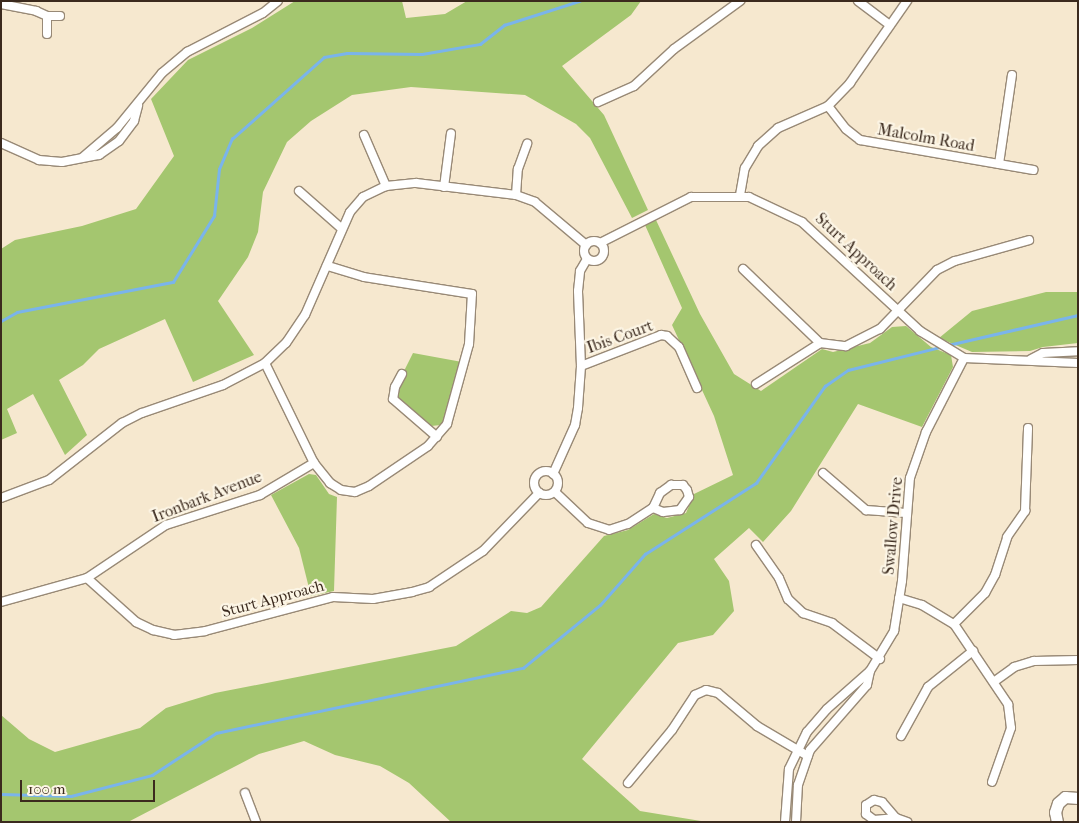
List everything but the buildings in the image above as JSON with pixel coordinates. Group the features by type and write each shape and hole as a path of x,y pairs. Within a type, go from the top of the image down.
{"main road":[{"path":"1057,822 1055,812 1058,803 1066,797 1077,796"}],"street":[{"path":"1,143 39,160 62,162 83,157 138,106 162,73 186,52 263,13 278,1"},
{"path":"598,102 634,86 674,49 740,1"},
{"path":"858,1 890,25"},
{"path":"740,195 745,168 758,146 778,128 828,106 850,82 907,1"},
{"path":"1,4 36,11 47,16 60,16"},
{"path":"47,16 47,34"},
{"path":"999,164 1012,75"},
{"name":"Malcolm Road","path":"828,106 846,129 860,140 1033,170"},
{"path":"444,186 451,133"},
{"path":"364,135 386,186"},
{"path":"516,195 518,169 527,144"},
{"path":"1,498 50,480 104,437 135,416 223,385 265,363 286,344 305,315 327,266 341,228 363,197 386,186 401,183 516,195 535,202 586,245"},
{"path":"300,191 341,228"},
{"name":"Sturt Approach","path":"600,243 658,211 691,197 740,195 780,209 802,222 920,331 964,358"},
{"path":"743,269 820,343 833,346 858,342 880,329 938,270 955,261 1030,240"},
{"path":"591,241 600,243 604,252 602,258 593,262 587,259 584,254 586,245 591,241"},
{"path":"553,474 575,425 581,366 578,291 580,271 587,259"},
{"path":"265,363 314,463 330,483 340,490 355,492 369,486 437,437 447,424 459,389 469,344 472,294 364,277 327,266"},
{"name":"Ibis Court","path":"581,366 661,335 667,336 679,347 697,388"},
{"path":"756,384 820,343"},
{"path":"1031,359 1043,353 1078,351"},
{"path":"964,358 1031,359 1042,363 1078,362"},
{"name":"Swallow Drive","path":"786,822 786,785 797,750 807,732 827,709 870,671 880,659 894,632 910,478 926,432 964,358"},
{"path":"402,374 395,387 393,398 437,437"},
{"path":"954,624 985,593 995,575 1007,537 1025,511 1028,428"},
{"name":"Ironbark Avenue","path":"1,602 87,578 166,525 260,495 314,463"},
{"path":"546,471 553,474 558,484 555,492 546,496 539,493 534,487 536,476 546,471"},
{"path":"822,473 866,510 906,513"},
{"path":"555,492 588,523 598,528 609,530 628,524 653,508 660,493 671,485 683,485 687,490 689,497 680,510 663,512 653,508"},
{"name":"Sturt Approach","path":"87,578 136,622 153,630 174,635 205,631 333,597 373,599 429,587 482,551 539,493"},
{"path":"756,544 779,578 788,599 803,613 832,623 880,659"},
{"path":"899,598 922,605 954,624 995,681 1008,704 1011,728 992,782"},
{"path":"901,736 928,687 973,652"},
{"path":"995,681 1014,667 1034,660 1078,660"},
{"name":"Swallow Drive","path":"796,822 798,785 808,756 820,735 867,685 870,671"},
{"path":"628,782 672,730 695,695 706,690 718,693 757,726 808,756"},
{"path":"245,793 256,822"},
{"path":"896,818 907,822"}],"green space":[{"path":"295,1 402,1 406,18 445,14 467,1 641,1 631,15 562,66 604,115 648,210 632,218 590,138 576,124 525,95 411,87 352,95 311,121 287,142 263,192 258,232 248,257 218,301 254,355 193,382 165,319 99,349 83,365 59,380 87,435 65,455 33,394 7,409 17,433 1,440 1,249 15,240 82,226 136,209 174,156 151,99 188,60 252,28"},
{"path":"656,220 700,314 734,374 761,391 822,349 833,352 870,343 892,327 906,326 931,347 951,355 953,367 922,427 858,404 791,511 763,542 749,528 714,559 729,581 734,611 713,635 678,643 582,759 640,811 707,822 451,822 409,783 380,766 335,755 304,741 259,754 128,822 1,822 1,715 29,739 55,752 140,728 166,708 215,693 456,646 511,611 527,613 541,607 604,536 628,530 654,514 667,518 686,513 694,494 733,475 714,416 672,325 682,308 645,225"},
{"path":"1046,292 1078,292 1078,343 1043,347 1030,351 972,352 939,338 972,311"},
{"path":"413,353 462,362 447,417 441,425 431,426 393,393"},
{"path":"309,474 316,475 329,494 337,497 334,591 311,596 299,548 271,495"}],"waterway":[{"path":"1,321 17,312 173,282 214,216 219,169 232,139 324,57 347,53 422,54 480,44 504,25 579,1"},
{"path":"948,345 1078,315"},
{"path":"1,794 71,796 152,775 216,733 523,668 600,605 645,554 756,483 825,386 848,370 940,347"}]}
